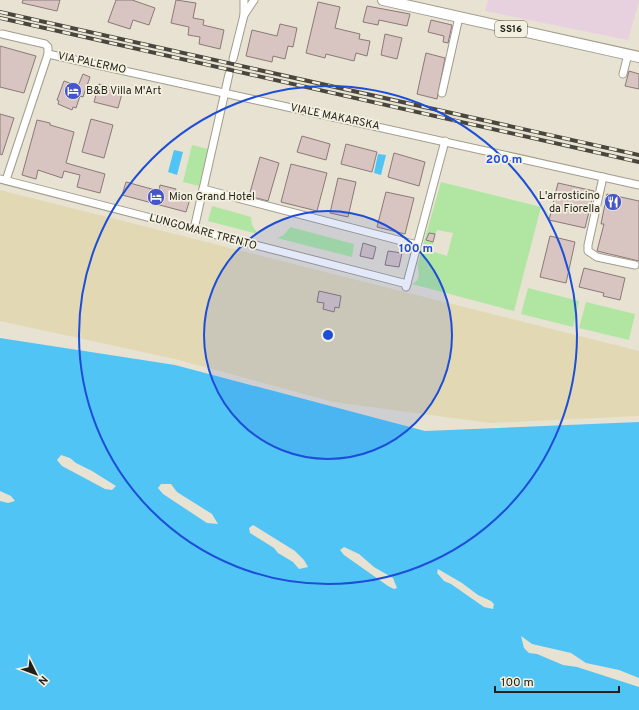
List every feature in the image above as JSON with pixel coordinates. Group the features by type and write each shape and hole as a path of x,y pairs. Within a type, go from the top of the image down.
{"main road":[{"name":"SS16","path":"384,0 414,3 459,17 639,57"}],"street":[{"path":"233,59 244,15 244,0"},
{"path":"244,15 254,0"},
{"path":"442,93 459,17"},
{"path":"2,34 45,44 48,47 48,54"},
{"name":"VIA PALERMO","path":"3,180 48,54 225,92"},
{"path":"623,74 628,54"},
{"path":"194,229 230,74"},
{"name":"VIALE MAKARSKA","path":"225,92 639,185"},
{"path":"203,189 417,245 445,141"},
{"path":"603,177 588,251 596,256 635,265"},
{"name":"LUNGOMARE TRENTO","path":"3,180 406,285 417,245"}],"shaded area":[{"path":"488,0 639,0 639,2 628,40 485,11"}],"green space":[{"path":"192,145 208,149 199,186 183,182"},
{"path":"441,182 541,207 514,311 412,284 419,275 418,263","holes":["437,230 453,233 447,256 431,251"]},
{"path":"212,206 251,217 252,225 258,234 208,221"},
{"path":"290,227 354,244 352,257 277,238 284,235"},
{"path":"528,288 579,301 573,327 521,314"},
{"path":"586,302 635,314 629,340 579,328"}],"sand":[{"path":"0,190 639,351 639,416 490,423 333,402 175,359 0,321"}],"water":[{"path":"174,150 183,152 177,175 168,172"},
{"path":"378,154 386,155 381,175 374,173"},
{"path":"0,338 175,365 425,431 639,422 639,710 0,710"}],"pier":[{"path":"61,455 70,458 116,486 112,490 105,489 62,466 57,460"},
{"path":"161,484 171,484 177,492 212,514 218,524 207,523 163,494 158,488"},
{"path":"0,491 11,496 15,501 8,503 0,501"},
{"path":"253,525 295,551 304,560 308,567 299,569 293,562 278,553 274,548 250,533 249,528"},
{"path":"344,547 359,554 374,567 393,578 397,588 394,589 388,586 344,555 340,550"},
{"path":"438,569 462,583 478,595 491,601 494,604 493,609 484,607 451,584 444,581 437,573"},
{"path":"521,636 532,644 571,653 586,663 619,670 639,678 639,687 577,667 563,665 537,654 529,653 524,648"}],"building":[{"path":"23,0 60,0 57,11 22,3"},
{"path":"116,0 132,0 155,8 149,25 133,20 130,29 108,22"},
{"path":"176,0 196,3 193,18 204,20 203,25 224,30 220,49 199,44 200,37 188,35 189,27 171,23"},
{"path":"318,2 340,7 335,28 360,34 359,39 370,41 367,56 356,53 354,61 326,54 325,58 306,53"},
{"path":"367,6 410,14 407,26 379,20 378,25 363,22"},
{"path":"431,20 452,25 448,43 443,42 444,36 428,32"},
{"path":"280,24 297,28 293,47 288,46 285,59 273,56 272,62 246,56 252,30 277,36"},
{"path":"385,34 402,38 397,59 381,55"},
{"path":"0,46 36,56 24,93 0,87"},
{"path":"426,53 445,58 437,99 417,94"},
{"path":"629,71 639,74 639,89 625,86"},
{"name":"B&B Villa M'Art","path":"83,74 90,77 83,97 80,96 76,108 73,107 72,110 58,104 59,101 57,100 64,81 78,86"},
{"path":"99,84 123,90 118,108 94,102"},
{"path":"0,114 14,118 2,155 0,154"},
{"path":"91,119 113,125 104,158 82,152"},
{"path":"37,120 74,132 66,163 105,174 100,193 77,187 80,175 64,171 62,178 38,170 36,179 22,175"},
{"path":"302,136 330,144 326,160 297,152"},
{"path":"346,144 377,152 372,172 341,164"},
{"path":"394,153 425,162 419,186 388,177"},
{"path":"260,157 279,163 268,201 249,196"},
{"path":"291,164 327,173 317,211 281,202"},
{"path":"338,178 356,182 348,217 330,213"},
{"name":"Mion Grand Hotel","path":"126,182 159,191 160,185 176,189 175,194 190,199 186,212 122,195"},
{"path":"558,183 594,191 585,228 549,220"},
{"path":"386,192 414,198 405,234 377,227"},
{"path":"607,194 639,201 639,261 597,251 604,224 601,224"},
{"path":"429,233 435,234 433,242 426,240"},
{"path":"550,236 575,242 566,283 540,277"},
{"path":"363,243 376,247 373,259 360,256"},
{"path":"388,251 402,253 399,267 385,265"},
{"path":"584,268 625,278 620,300 603,296 604,293 579,287"},
{"path":"319,291 341,296 339,308 335,307 334,312 323,309 324,303 317,302"}],"tunnel":[{"path":"229,74 233,59"}],"railway":[{"path":"0,12 639,155"},
{"path":"0,18 639,162"}],"place":[{"name":"B&B Villa M'Art","path":"73,91"},
{"name":"Mion Grand Hotel","path":"156,197"},
{"name":"L'arrosticino da Fiorella","path":"613,202"}]}
